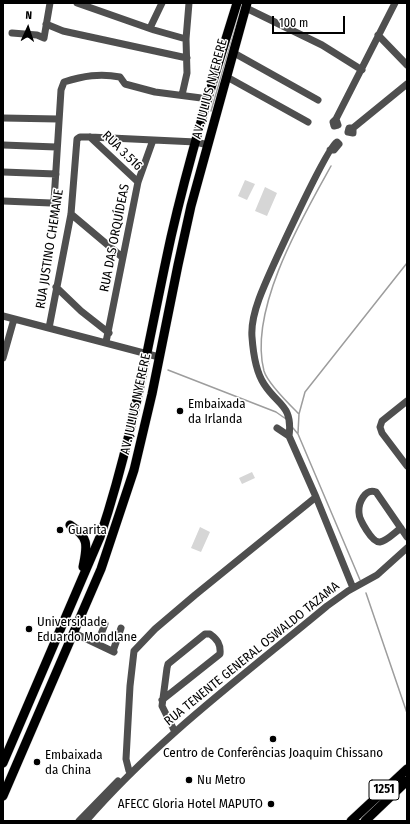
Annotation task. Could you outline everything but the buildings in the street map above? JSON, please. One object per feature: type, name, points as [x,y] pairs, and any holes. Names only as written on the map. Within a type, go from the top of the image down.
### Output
[{"type":"main road","name":"AV. JULIUS NYERERE","points":[[3,763],[100,537],[110,507],[140,390],[146,352],[172,234],[196,142],[237,3]]},
{"type":"main road","name":"AV. JULIUS NYERERE","points":[[3,796],[74,633],[100,569],[137,461],[190,213],[247,5]]},
{"type":"main road","points":[[70,526],[83,536],[86,541],[83,577]]},
{"type":"main road","name":"1251","points":[[351,821],[407,769]]},
{"type":"main road","name":"1251","points":[[365,821],[407,781]]},
{"type":"street","points":[[12,33],[44,38],[50,3]]},
{"type":"street","points":[[78,3],[186,39]]},
{"type":"street","points":[[150,28],[162,3]]},
{"type":"street","points":[[182,95],[187,73],[186,39],[189,3]]},
{"type":"street","points":[[336,119],[395,3]]},
{"type":"street","points":[[247,5],[322,45],[362,70]]},
{"type":"street","points":[[46,24],[63,31],[187,58]]},
{"type":"street","points":[[378,34],[406,62]]},
{"type":"street","points":[[234,53],[318,100]]},
{"type":"street","points":[[3,201],[51,203],[54,201],[58,119],[62,85],[82,76],[109,75],[120,77],[125,84],[155,92],[209,99]]},
{"type":"street","points":[[227,77],[308,122]]},
{"type":"street","points":[[353,128],[407,84]]},
{"type":"street","points":[[3,118],[58,119]]},
{"type":"street","name":"RUA JUSTINO CHEMANE","points":[[49,328],[71,214],[75,142],[80,137],[90,137]]},
{"type":"street","points":[[90,137],[196,142],[208,145]]},
{"type":"street","name":"RUA 3.516","points":[[90,137],[138,182]]},
{"type":"street","name":"RUA DAS ORQUÍDEAS","points":[[106,342],[138,182],[153,140]]},
{"type":"street","points":[[3,145],[56,148]]},
{"type":"street","points":[[330,150],[259,299],[253,320],[252,337],[260,374],[264,384],[288,412],[289,432],[353,588]]},
{"type":"street","points":[[3,172],[56,174]]},
{"type":"street","points":[[71,214],[122,257]]},
{"type":"street","points":[[56,287],[81,311],[109,333]]},
{"type":"street","points":[[3,316],[146,352],[159,357]]},
{"type":"street","points":[[3,358],[14,319]]},
{"type":"street","points":[[407,401],[382,421],[380,427],[382,433],[407,466]]},
{"type":"street","points":[[277,428],[289,432]]},
{"type":"street","points":[[401,528],[381,542],[374,541],[361,520],[358,512],[366,493],[370,491],[376,492],[407,536]]},
{"type":"street","points":[[132,770],[126,759],[130,686],[134,651],[155,629],[195,595],[316,497]]},
{"type":"street","points":[[306,505],[312,503],[319,505]]},
{"type":"street","name":"RUA TENENTE GENERAL OSWALDO TAZAMA","points":[[79,821],[99,798],[175,732],[327,606],[353,588],[377,575],[407,548]]},
{"type":"street","points":[[97,644],[105,624]]},
{"type":"street","points":[[74,633],[113,651],[121,628]]},
{"type":"street","points":[[162,700],[220,654],[219,643],[210,634],[206,634],[168,664],[162,700],[166,717],[175,732]]},
{"type":"street","name":"RUA TENENTE GENERAL OSWALDO TAZAMA","points":[[86,821],[132,770]]},
{"type":"shaded area","points":[[245,180],[255,184],[247,200],[238,196]]},
{"type":"shaded area","points":[[265,187],[277,193],[267,216],[255,211]]},
{"type":"shaded area","points":[[252,472],[255,478],[242,484],[239,478]]},
{"type":"shaded area","points":[[200,527],[210,532],[201,552],[191,548]]},
{"type":"waterway","points":[[211,111],[242,5]]},
{"type":"waterway","points":[[299,414],[274,388],[264,371],[261,347],[264,321],[271,293],[281,265],[306,211],[331,166]]},
{"type":"waterway","points":[[298,433],[299,414],[305,392],[407,263]]},
{"type":"waterway","points":[[168,370],[276,412],[286,419]]},
{"type":"waterway","points":[[293,428],[298,434],[360,580]]},
{"type":"waterway","points":[[366,593],[407,713]]},
{"type":"place","name":"Embaixada da Irlanda","points":[[180,411]]},
{"type":"place","name":"Guarita","points":[[60,530]]},
{"type":"place","name":"Universidade Eduardo Mondlane","points":[[29,629]]},
{"type":"place","name":"Centro de Conferências Joaquim Chissano","points":[[273,739]]},
{"type":"place","name":"Embaixada da China","points":[[37,762]]},
{"type":"place","name":"Nu Metro","points":[[189,780]]},
{"type":"place","name":"AFECC Gloria Hotel MAPUTO","points":[[271,804]]}]
